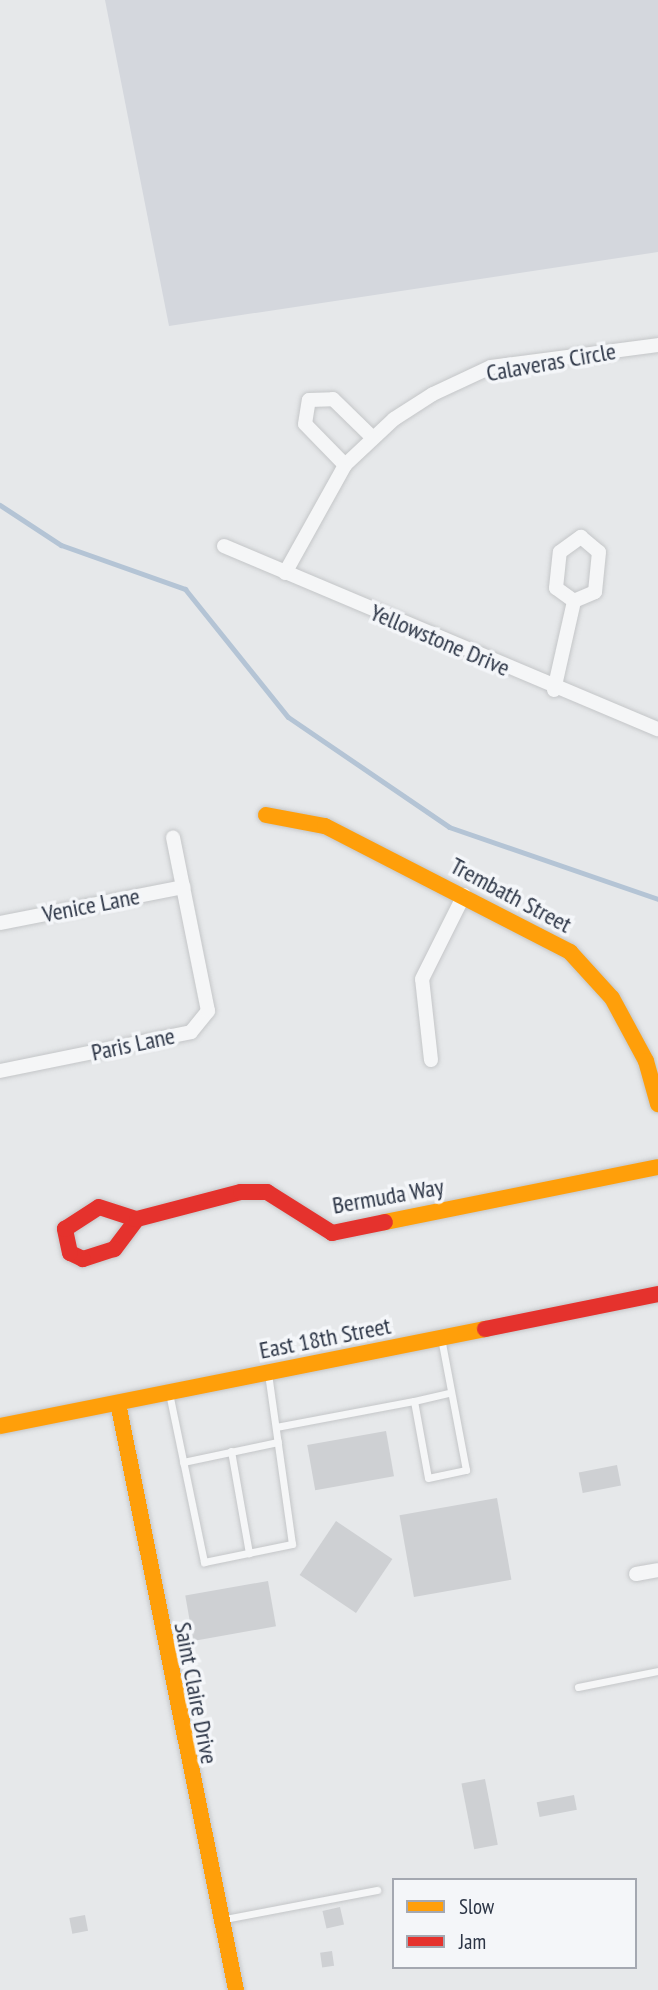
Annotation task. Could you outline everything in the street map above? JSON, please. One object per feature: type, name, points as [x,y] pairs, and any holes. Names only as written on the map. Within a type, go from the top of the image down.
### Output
[{"type":"street","name":"Calaveras Circle","points":[[285,573],[345,465],[372,438],[433,394],[491,367],[658,345]]},
{"type":"street","points":[[345,465],[305,424],[309,400],[333,399],[372,438]]},
{"type":"street","name":"Yellowstone Drive","points":[[224,546],[554,690],[658,729]]},
{"type":"street","points":[[554,690],[574,601]]},
{"type":"street","name":"Trembath Street","points":[[266,815],[325,826],[464,895],[570,952],[612,998],[646,1061],[658,1104]]},
{"type":"street","name":"Paris Lane","points":[[0,1071],[191,1032],[208,1011],[173,838]]},
{"type":"street","name":"Venice Lane","points":[[0,923],[183,887]]},
{"type":"street","points":[[430,1060],[422,979],[464,895]]},
{"type":"street","name":"Bermuda Way","points":[[137,1219],[240,1192],[267,1192],[332,1233],[658,1167]]},
{"type":"street","name":"East 18th Street","points":[[0,1426],[658,1294]]},
{"type":"street","name":"Saint Claire Drive","points":[[118,1402],[236,1990]]},
{"type":"street","points":[[636,1574],[658,1570]]},
{"type":"lane","points":[[414,1401],[428,1478],[466,1470],[441,1338]]},
{"type":"lane","points":[[169,1392],[204,1562],[292,1544],[268,1373]]},
{"type":"lane","points":[[276,1427],[450,1394]]},
{"type":"lane","points":[[183,1462],[278,1441]]},
{"type":"lane","points":[[231,1451],[249,1553]]},
{"type":"lane","points":[[578,1687],[658,1671]]},
{"type":"lane","points":[[220,1920],[377,1891]]},
{"type":"shaded area","points":[[105,0],[658,0],[658,252],[169,326]]},
{"type":"building","points":[[386,1431],[394,1476],[315,1490],[307,1445]]},
{"type":"building","points":[[617,1465],[621,1486],[583,1493],[579,1472]]},
{"type":"building","points":[[497,1498],[511,1580],[414,1597],[400,1515]]},
{"type":"building","points":[[336,1521],[392,1559],[356,1613],[300,1575]]},
{"type":"building","points":[[268,1581],[276,1626],[193,1641],[185,1596]]},
{"type":"building","points":[[485,1779],[498,1845],[474,1849],[461,1784]]},
{"type":"building","points":[[574,1795],[577,1810],[540,1817],[537,1802]]},
{"type":"building","points":[[340,1907],[344,1925],[327,1929],[322,1911]]},
{"type":"building","points":[[85,1915],[88,1931],[72,1934],[69,1918]]},
{"type":"building","points":[[332,1951],[334,1966],[322,1968],[320,1953]]},
{"type":"waterway","points":[[0,505],[61,545],[185,589],[288,717],[449,827],[658,899]]},
{"type":"traffic: slow","points":[[266,815],[325,826],[570,952],[612,998],[646,1061],[658,1104]]},
{"type":"traffic: slow","points":[[385,1222],[658,1167]]},
{"type":"traffic: slow","points":[[0,1426],[485,1329]]},
{"type":"traffic: slow","points":[[118,1403],[236,1990]]},
{"type":"traffic: jam","points":[[137,1219],[114,1249],[83,1259],[70,1253],[65,1229],[99,1207],[137,1219],[241,1192],[267,1192],[332,1233],[385,1222]]},
{"type":"traffic: jam","points":[[485,1329],[658,1294]]}]
